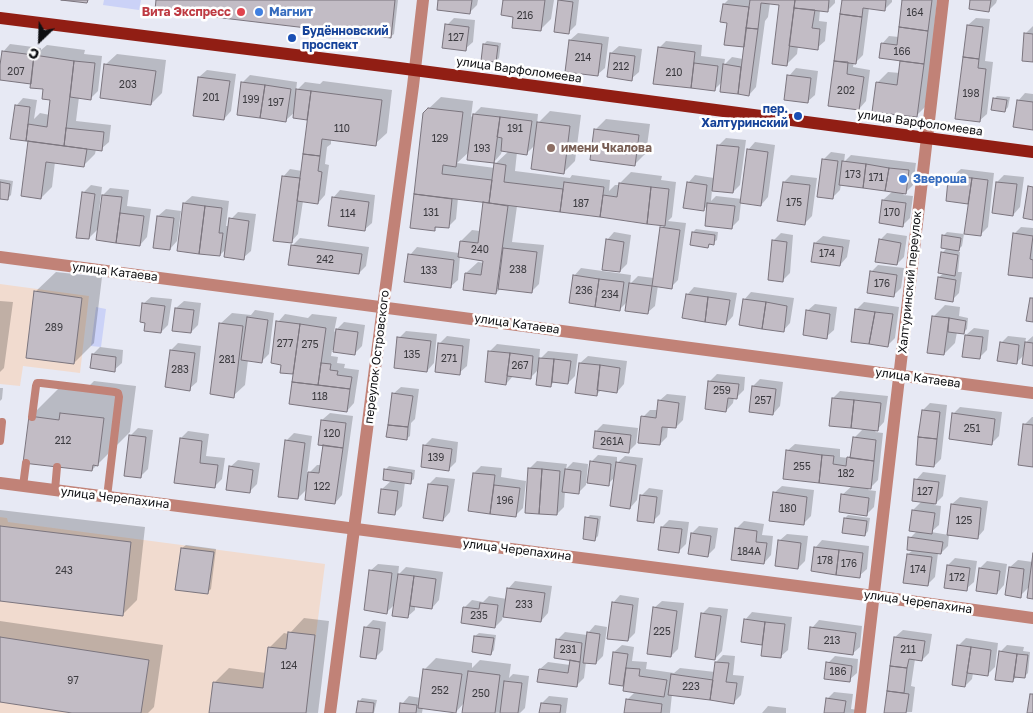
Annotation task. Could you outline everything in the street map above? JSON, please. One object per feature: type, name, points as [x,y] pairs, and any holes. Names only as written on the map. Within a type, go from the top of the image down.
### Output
[{"type":"main road","name":"улица Варфоломеева","points":[[0,18],[415,70],[1033,152]]},
{"type":"street","name":"переулок Островского","points":[[330,713],[423,0]]},
{"type":"street","name":"Халтуринский переулок","points":[[860,713],[943,0]]},
{"type":"street","name":"улица Катаева","points":[[0,257],[1033,393]]},
{"type":"street","name":"улица Черепахина","points":[[0,484],[1033,618]]},
{"type":"lane","points":[[32,416],[36,386],[41,382],[118,393],[107,497]]},
{"type":"lane","points":[[0,440],[2,422]]},
{"type":"lane","points":[[23,486],[26,463]]},
{"type":"lane","points":[[54,490],[58,467]]},
{"type":"shaded area","points":[[104,0],[141,0],[139,10],[103,5]]},
{"type":"shaded area","points":[[0,284],[89,296],[80,373],[23,366],[20,386],[0,384]]},
{"type":"shaded area","points":[[96,307],[106,309],[101,347],[91,346]]},
{"type":"shaded area","points":[[0,517],[7,518],[8,522],[325,564],[306,713],[0,713]]},
{"type":"building","points":[[61,0],[88,0],[87,3]]},
{"type":"building","points":[[156,0],[395,0],[391,38],[155,10]]},
{"type":"building","points":[[438,0],[472,0],[470,14],[437,10]]},
{"type":"building","points":[[503,0],[545,0],[541,31],[512,28],[513,17],[501,15]]},
{"type":"building","points":[[558,0],[573,2],[569,34],[554,32]]},
{"type":"building","points":[[750,0],[795,0],[787,66],[772,64],[779,5],[761,3],[758,29],[746,28]]},
{"type":"building","points":[[795,0],[829,0],[828,12],[794,8]]},
{"type":"building","points":[[842,0],[886,0],[885,11],[863,8],[862,17],[840,14]]},
{"type":"building","points":[[902,0],[932,0],[928,31],[899,27]]},
{"type":"building","points":[[970,0],[991,0],[989,12],[969,9]]},
{"type":"building","points":[[723,4],[749,7],[744,47],[724,45],[727,23],[720,22]]},
{"type":"building","points":[[794,8],[815,10],[812,28],[820,29],[818,50],[789,46]]},
{"type":"building","points":[[840,14],[862,17],[856,64],[834,61]]},
{"type":"building","points":[[445,24],[469,27],[466,51],[442,48]]},
{"type":"building","points":[[967,25],[983,27],[979,59],[963,57]]},
{"type":"building","points":[[899,27],[928,31],[924,64],[879,58],[881,43],[897,45]]},
{"type":"building","points":[[746,28],[758,29],[749,96],[738,94]]},
{"type":"building","points":[[1024,33],[1033,34],[1033,62],[1022,61]]},
{"type":"building","points":[[569,40],[602,44],[598,76],[565,72]]},
{"type":"building","points":[[483,44],[498,46],[496,62],[481,61]]},
{"type":"building","points":[[658,47],[695,52],[691,88],[653,84]]},
{"type":"building","points":[[2,51],[34,55],[31,84],[0,80]]},
{"type":"building","points":[[610,53],[635,56],[632,81],[607,77]]},
{"type":"building","points":[[34,55],[74,61],[64,146],[26,141],[28,124],[47,127],[50,100],[42,99],[43,89],[30,88]]},
{"type":"building","points":[[963,57],[979,59],[978,68],[986,69],[980,122],[955,119]]},
{"type":"building","points":[[74,61],[95,63],[91,100],[70,97]]},
{"type":"building","points":[[834,61],[848,62],[847,74],[864,77],[859,110],[828,106]]},
{"type":"building","points":[[900,61],[924,64],[917,117],[872,112],[876,82],[897,85]]},
{"type":"building","points":[[694,63],[718,66],[715,91],[691,88]]},
{"type":"building","points":[[104,64],[156,71],[151,105],[100,98]]},
{"type":"building","points":[[723,64],[741,67],[738,94],[720,92]]},
{"type":"building","points":[[787,75],[811,78],[808,103],[784,100]]},
{"type":"building","points":[[198,77],[230,81],[224,120],[193,116]]},
{"type":"building","points":[[241,82],[265,85],[260,118],[237,115]]},
{"type":"building","points":[[265,85],[291,89],[286,122],[260,118]]},
{"type":"building","points":[[296,89],[311,91],[307,120],[293,118]]},
{"type":"building","points":[[311,91],[382,100],[376,146],[322,139],[320,156],[303,154]]},
{"type":"building","points":[[993,98],[1007,100],[1005,112],[991,110]]},
{"type":"building","points":[[1017,100],[1033,102],[1033,130],[1013,127]]},
{"type":"building","points":[[15,105],[30,107],[26,141],[10,139]]},
{"type":"building","points":[[428,108],[463,112],[456,167],[443,165],[442,174],[492,180],[489,203],[414,194],[423,113]]},
{"type":"building","points":[[473,114],[500,117],[494,163],[467,160]]},
{"type":"building","points":[[500,117],[532,121],[527,155],[501,151],[502,138],[497,137]]},
{"type":"building","name":"имени Чкалова","points":[[537,122],[570,126],[564,174],[531,169]]},
{"type":"building","points":[[66,128],[104,132],[102,151],[64,146]]},
{"type":"building","points":[[594,129],[639,135],[635,166],[590,160]]},
{"type":"building","points":[[28,141],[87,149],[84,167],[46,162],[41,199],[21,196]]},
{"type":"building","points":[[717,145],[739,147],[733,193],[712,191]]},
{"type":"building","points":[[747,149],[768,152],[761,206],[740,203]]},
{"type":"building","points":[[303,154],[320,156],[318,171],[322,172],[318,204],[297,201]]},
{"type":"building","points":[[822,159],[838,161],[833,199],[817,197]]},
{"type":"building","points":[[842,161],[866,164],[863,188],[839,185]]},
{"type":"building","points":[[494,163],[506,165],[504,182],[563,189],[560,212],[489,203]]},
{"type":"building","points":[[866,164],[889,168],[885,191],[863,188]]},
{"type":"building","points":[[889,168],[909,170],[906,194],[885,191]]},
{"type":"building","points":[[282,176],[300,178],[292,243],[273,241]]},
{"type":"building","points":[[952,176],[972,178],[968,204],[946,201],[948,180]]},
{"type":"building","points":[[972,178],[988,180],[981,236],[964,234]]},
{"type":"building","points":[[0,182],[10,184],[8,200],[0,199]]},
{"type":"building","points":[[564,182],[604,187],[600,217],[560,212]]},
{"type":"building","points":[[687,182],[707,185],[704,211],[683,208]]},
{"type":"building","points":[[783,182],[810,185],[805,225],[777,221]]},
{"type":"building","points":[[996,182],[1017,184],[1013,216],[992,213]]},
{"type":"building","points":[[619,183],[651,187],[647,224],[600,217],[603,195],[617,197]]},
{"type":"building","points":[[1028,186],[1033,187],[1033,220],[1023,218]]},
{"type":"building","points":[[651,187],[669,189],[665,226],[647,224]]},
{"type":"building","points":[[82,192],[95,194],[89,239],[76,238]]},
{"type":"building","points":[[414,194],[452,199],[449,228],[435,227],[435,231],[410,228]]},
{"type":"building","points":[[102,195],[122,197],[116,243],[96,240]]},
{"type":"building","points":[[332,197],[369,202],[365,231],[328,226]]},
{"type":"building","points":[[882,200],[906,203],[903,227],[879,223]]},
{"type":"building","points":[[483,202],[508,206],[496,294],[463,290],[465,273],[481,275],[483,261],[458,257],[460,241],[478,243]]},
{"type":"building","points":[[183,203],[205,206],[199,254],[177,251]]},
{"type":"building","points":[[707,203],[735,206],[732,229],[705,226]]},
{"type":"building","points":[[205,206],[222,208],[219,233],[223,233],[220,256],[199,254]]},
{"type":"building","points":[[120,213],[144,216],[140,246],[116,243]]},
{"type":"building","points":[[157,216],[174,218],[170,250],[153,248]]},
{"type":"building","points":[[229,218],[249,221],[244,260],[224,257]]},
{"type":"building","points":[[660,227],[680,230],[672,289],[652,286]]},
{"type":"building","points":[[692,232],[715,235],[714,245],[709,244],[708,248],[690,245]]},
{"type":"building","points":[[1013,233],[1033,236],[1030,259],[1033,260],[1033,278],[1008,275]]},
{"type":"building","points":[[942,235],[961,238],[959,251],[941,248]]},
{"type":"building","points":[[606,239],[624,242],[620,272],[602,270]]},
{"type":"building","points":[[879,239],[901,243],[897,265],[875,262]]},
{"type":"building","points":[[772,240],[787,242],[783,282],[768,280]]},
{"type":"building","points":[[814,243],[843,247],[840,266],[811,262]]},
{"type":"building","points":[[291,245],[362,254],[359,274],[288,265]]},
{"type":"building","points":[[503,248],[537,252],[532,293],[498,289]]},
{"type":"building","points":[[941,252],[958,255],[955,276],[938,273]]},
{"type":"building","points":[[408,254],[454,260],[451,288],[404,282]]},
{"type":"building","points":[[870,271],[897,275],[894,297],[867,293]]},
{"type":"building","points":[[573,275],[599,279],[595,307],[569,303]]},
{"type":"building","points":[[938,277],[956,280],[953,302],[935,299]]},
{"type":"building","points":[[599,279],[624,282],[620,311],[595,307]]},
{"type":"building","points":[[629,283],[652,286],[648,314],[625,311]]},
{"type":"building","points":[[34,291],[82,298],[74,364],[26,358]]},
{"type":"building","points":[[686,294],[708,297],[705,322],[682,318]]},
{"type":"building","points":[[708,297],[730,300],[726,325],[705,322]]},
{"type":"building","points":[[1030,298],[1033,298],[1033,322],[1026,321]]},
{"type":"building","points":[[743,299],[766,302],[762,329],[739,325]]},
{"type":"building","points":[[766,302],[787,306],[784,332],[762,329]]},
{"type":"building","points":[[142,303],[165,306],[161,333],[144,331],[145,323],[140,322]]},
{"type":"building","points":[[175,308],[194,310],[191,333],[172,331]]},
{"type":"building","points":[[855,309],[875,312],[869,344],[851,342]]},
{"type":"building","points":[[806,310],[830,314],[827,339],[803,335]]},
{"type":"building","points":[[875,312],[893,314],[888,347],[869,344]]},
{"type":"building","points":[[932,316],[949,318],[944,355],[927,353]]},
{"type":"building","points":[[247,317],[268,320],[262,363],[241,360]]},
{"type":"building","points":[[949,318],[966,321],[964,334],[948,332]]},
{"type":"building","points":[[276,321],[300,324],[293,374],[280,373],[281,365],[271,363]]},
{"type":"building","points":[[219,323],[243,326],[234,398],[210,394]]},
{"type":"building","points":[[300,324],[326,328],[318,385],[292,382]]},
{"type":"building","points":[[336,329],[358,332],[355,355],[333,352]]},
{"type":"building","points":[[965,335],[983,337],[980,359],[962,357]]},
{"type":"building","points":[[397,337],[431,341],[427,372],[394,368]]},
{"type":"building","points":[[1000,342],[1019,345],[1017,364],[997,361]]},
{"type":"building","points":[[1025,342],[1033,343],[1033,366],[1022,364]]},
{"type":"building","points":[[438,343],[463,346],[460,375],[435,372]]},
{"type":"building","points":[[170,350],[195,353],[190,391],[165,387]]},
{"type":"building","points":[[488,351],[510,353],[506,385],[485,382]]},
{"type":"building","points":[[510,353],[533,356],[531,379],[507,376]]},
{"type":"building","points":[[92,354],[116,357],[115,372],[90,368]]},
{"type":"building","points":[[539,358],[554,359],[551,387],[536,385]]},
{"type":"building","points":[[554,359],[571,361],[568,384],[552,382]]},
{"type":"building","points":[[321,363],[331,364],[330,370],[338,371],[337,375],[352,377],[350,389],[318,385]]},
{"type":"building","points":[[579,363],[600,365],[597,396],[575,393]]},
{"type":"building","points":[[600,365],[620,368],[617,393],[597,390]]},
{"type":"building","points":[[708,381],[739,384],[737,399],[728,398],[726,412],[705,409]]},
{"type":"building","points":[[292,382],[350,389],[347,412],[289,404]]},
{"type":"building","points":[[752,386],[776,389],[773,415],[749,412]]},
{"type":"building","points":[[392,393],[413,396],[408,427],[388,425]]},
{"type":"building","points":[[832,398],[854,400],[851,428],[829,426]]},
{"type":"building","points":[[658,400],[679,403],[676,428],[662,427],[660,445],[638,443],[641,416],[656,418]]},
{"type":"building","points":[[854,400],[881,403],[878,431],[851,428]]},
{"type":"building","points":[[922,410],[940,412],[937,439],[918,437]]},
{"type":"building","points":[[60,413],[104,418],[98,466],[93,465],[92,471],[23,463],[29,416],[59,420]]},
{"type":"building","points":[[952,413],[995,419],[992,445],[949,439]]},
{"type":"building","points":[[321,420],[346,423],[343,448],[318,445]]},
{"type":"building","points":[[1023,424],[1033,425],[1033,467],[1018,465]]},
{"type":"building","points":[[388,425],[408,427],[407,440],[386,437]]},
{"type":"building","points":[[595,431],[631,435],[629,453],[593,448]]},
{"type":"building","points":[[129,435],[146,437],[141,478],[124,476]]},
{"type":"building","points":[[853,437],[876,440],[874,461],[850,458]]},
{"type":"building","points":[[918,437],[937,439],[934,467],[916,465]]},
{"type":"building","points":[[180,438],[202,441],[200,463],[218,465],[215,488],[174,483]]},
{"type":"building","points":[[285,440],[305,443],[298,499],[278,497]]},
{"type":"building","points":[[323,445],[343,448],[335,504],[305,500],[308,472],[319,473]]},
{"type":"building","points":[[423,445],[452,449],[449,471],[421,467]]},
{"type":"building","points":[[786,450],[822,455],[819,483],[783,479]]},
{"type":"building","points":[[822,455],[834,456],[833,464],[846,466],[847,457],[874,461],[871,489],[819,483]]},
{"type":"building","points":[[590,461],[611,464],[609,486],[587,483]]},
{"type":"building","points":[[616,462],[636,465],[630,509],[610,506]]},
{"type":"building","points":[[229,466],[253,470],[250,493],[226,490]]},
{"type":"building","points":[[528,468],[542,469],[539,514],[525,513]]},
{"type":"building","points":[[384,469],[412,473],[411,484],[383,480]]},
{"type":"building","points":[[542,469],[560,471],[557,515],[539,514]]},
{"type":"building","points":[[565,469],[581,471],[579,494],[562,492]]},
{"type":"building","points":[[473,473],[495,475],[490,514],[468,511]]},
{"type":"building","points":[[914,479],[939,482],[936,504],[912,501]]},
{"type":"building","points":[[428,484],[448,486],[443,521],[423,518]]},
{"type":"building","points":[[494,485],[520,488],[516,517],[490,514]]},
{"type":"building","points":[[381,489],[398,491],[395,515],[378,513]]},
{"type":"building","points":[[773,492],[807,497],[804,525],[769,521]]},
{"type":"building","points":[[841,494],[869,498],[867,516],[839,512]]},
{"type":"building","points":[[640,495],[657,497],[654,523],[637,521]]},
{"type":"building","points":[[951,504],[981,508],[978,539],[947,535]]},
{"type":"building","points":[[912,510],[935,513],[932,534],[909,531]]},
{"type":"building","points":[[585,517],[598,519],[595,541],[583,539]]},
{"type":"building","points":[[844,518],[867,521],[865,536],[842,533]]},
{"type":"building","points":[[0,526],[131,542],[123,616],[0,601]]},
{"type":"building","points":[[661,527],[682,529],[679,553],[658,550]]},
{"type":"building","points":[[735,528],[757,531],[756,542],[767,543],[764,564],[731,560]]},
{"type":"building","points":[[691,533],[711,536],[708,557],[688,554]]},
{"type":"building","points":[[908,537],[943,542],[941,554],[907,550]]},
{"type":"building","points":[[778,540],[801,543],[798,569],[775,566]]},
{"type":"building","points":[[814,547],[839,550],[836,575],[811,571]]},
{"type":"building","points":[[181,548],[214,552],[208,594],[175,590]]},
{"type":"building","points":[[839,550],[863,553],[860,578],[836,575]]},
{"type":"building","points":[[1033,553],[1033,599],[1027,598]]},
{"type":"building","points":[[907,554],[932,557],[928,586],[903,583]]},
{"type":"building","points":[[947,565],[970,568],[967,591],[944,588]]},
{"type":"building","points":[[1009,567],[1024,569],[1021,598],[1005,595]]},
{"type":"building","points":[[979,568],[1000,571],[997,594],[976,591]]},
{"type":"building","points":[[369,570],[392,573],[387,614],[364,610]]},
{"type":"building","points":[[398,574],[414,576],[408,618],[392,616]]},
{"type":"building","points":[[414,576],[436,579],[432,609],[410,606]]},
{"type":"building","points":[[507,588],[545,593],[541,622],[503,617]]},
{"type":"building","points":[[612,602],[633,605],[628,641],[607,639]]},
{"type":"building","points":[[480,603],[498,605],[495,628],[461,623],[463,607],[479,609]]},
{"type":"building","points":[[653,607],[677,611],[671,657],[647,654]]},
{"type":"building","points":[[701,613],[721,616],[715,660],[695,657]]},
{"type":"building","points":[[744,619],[765,622],[762,645],[741,642]]},
{"type":"building","points":[[765,622],[785,624],[781,658],[761,656]]},
{"type":"building","points":[[364,627],[380,629],[376,659],[360,657]]},
{"type":"building","points":[[810,627],[856,633],[853,655],[808,649]]},
{"type":"building","points":[[288,632],[315,635],[306,713],[209,713],[213,682],[263,688],[268,647],[286,649]]},
{"type":"building","points":[[587,632],[600,634],[596,664],[583,663]]},
{"type":"building","points":[[474,636],[494,638],[491,655],[472,652]]},
{"type":"building","points":[[0,637],[149,660],[141,713],[72,713],[0,702]]},
{"type":"building","points":[[894,637],[925,641],[922,661],[909,659],[907,668],[890,666]]},
{"type":"building","points":[[556,639],[582,643],[580,662],[554,658]]},
{"type":"building","points":[[957,645],[971,647],[965,687],[952,685]]},
{"type":"building","points":[[971,647],[991,650],[988,676],[967,673]]},
{"type":"building","points":[[999,651],[1017,654],[1013,682],[995,680]]},
{"type":"building","points":[[613,652],[628,654],[623,686],[609,684]]},
{"type":"building","points":[[1017,654],[1028,655],[1025,678],[1014,677]]},
{"type":"building","points":[[570,660],[580,662],[577,687],[537,682],[539,669],[568,673]]},
{"type":"building","points":[[715,662],[729,663],[726,682],[737,683],[734,704],[710,700]]},
{"type":"building","points":[[826,662],[852,666],[850,682],[824,679]]},
{"type":"building","points":[[890,666],[907,668],[904,693],[887,691]]},
{"type":"building","points":[[626,668],[640,669],[639,676],[667,680],[664,697],[623,691]]},
{"type":"building","points":[[423,669],[462,674],[456,713],[418,708]]},
{"type":"building","points":[[468,671],[500,675],[495,713],[462,713]]},
{"type":"building","points":[[671,674],[713,680],[710,700],[668,695]]},
{"type":"building","points":[[504,681],[522,683],[518,713],[500,713]]},
{"type":"building","points":[[887,691],[909,694],[906,713],[884,713]]},
{"type":"building","points":[[1030,694],[1033,694],[1033,713],[1027,713]]},
{"type":"building","points":[[826,698],[846,701],[844,713],[824,713]]},
{"type":"building","points":[[626,699],[662,704],[661,713],[624,713]]},
{"type":"building","points":[[358,701],[374,703],[373,713],[356,713]]},
{"type":"building","points":[[400,703],[417,705],[416,713],[399,713]]},
{"type":"building","points":[[541,703],[561,705],[560,713],[539,713]]},
{"type":"place","name":"Вита Экспресс","points":[[241,12]]},
{"type":"place","name":"Магнит","points":[[259,12]]},
{"type":"place","name":"Будённовский проспект","points":[[292,38]]},
{"type":"place","name":"пер. Халтуринский","points":[[798,116]]},
{"type":"place","name":"имени Чкалова","points":[[551,148]]},
{"type":"place","name":"Звероша","points":[[903,179]]}]
